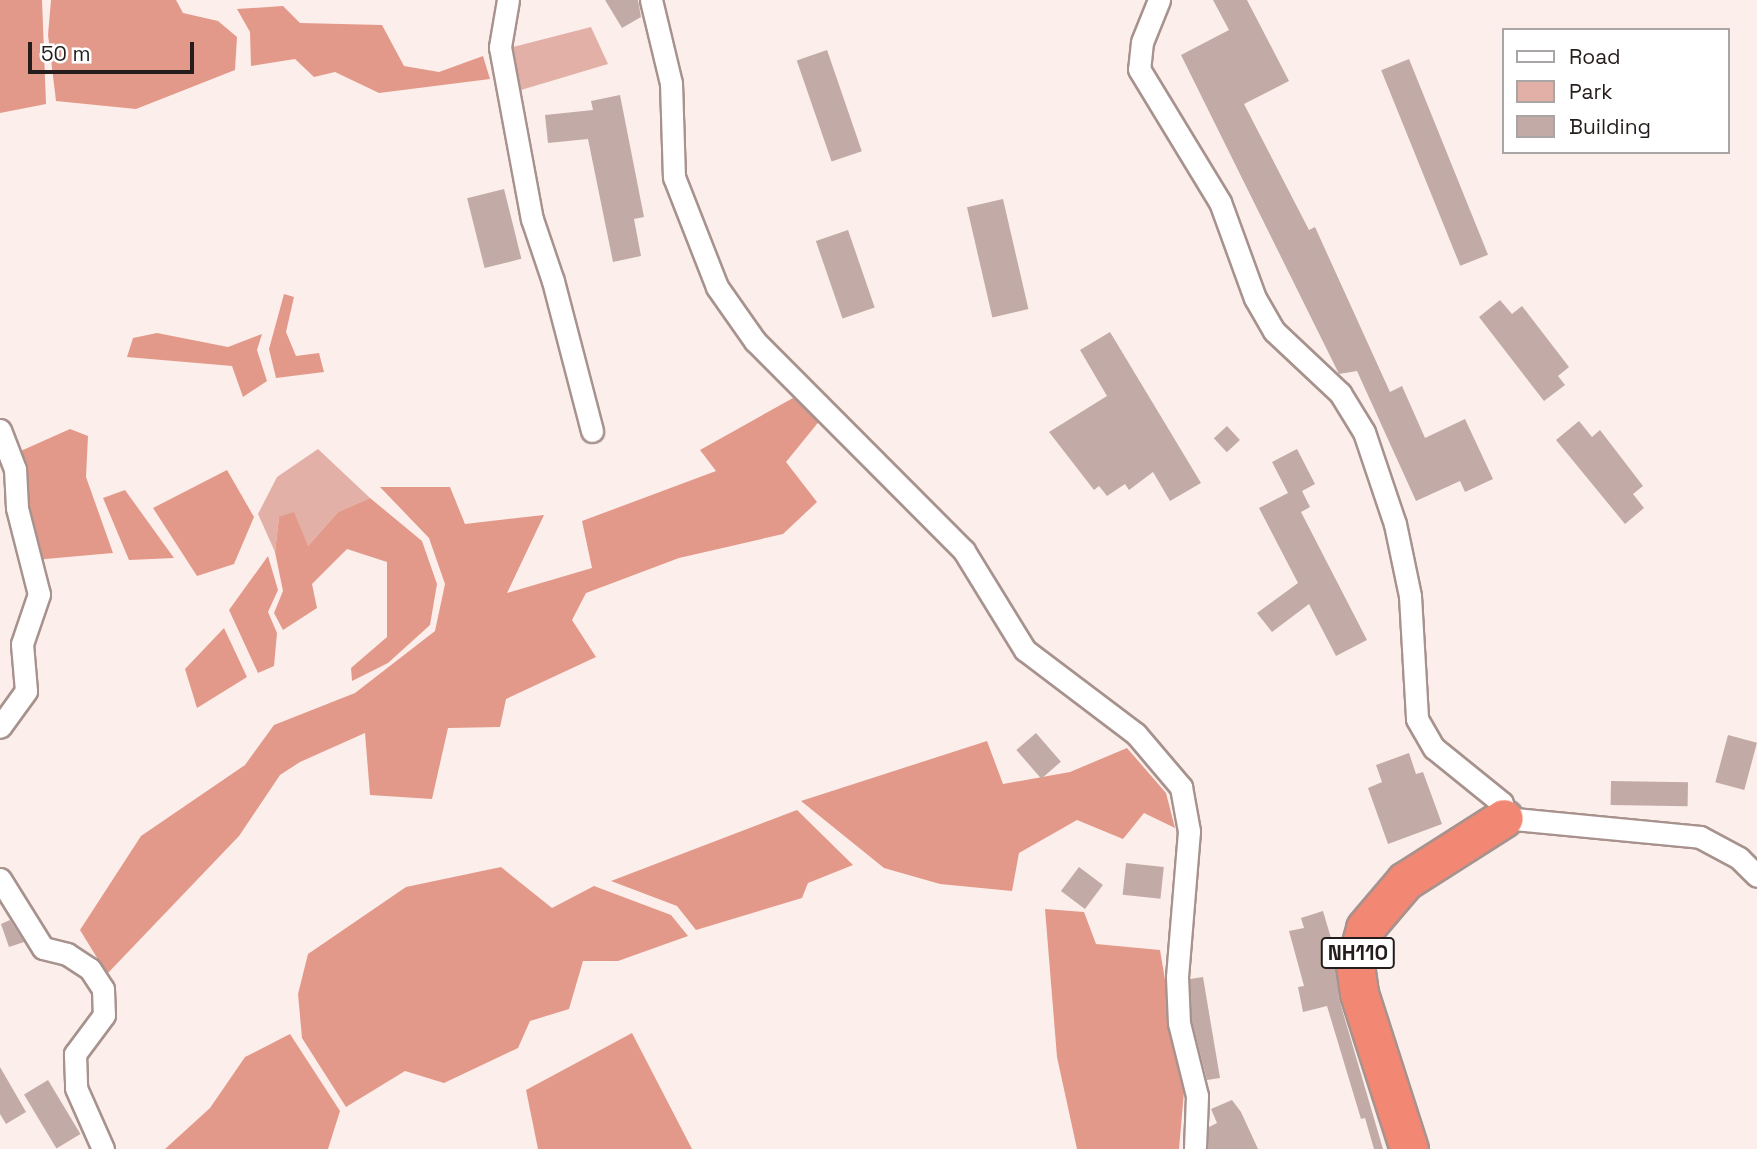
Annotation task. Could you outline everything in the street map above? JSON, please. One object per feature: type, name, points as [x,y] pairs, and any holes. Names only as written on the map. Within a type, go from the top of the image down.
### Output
[{"type":"highway","name":"NH110","points":[[1409,1149],[1359,993],[1355,964],[1365,928],[1405,881],[1504,818]]},
{"type":"street","points":[[508,0],[500,47],[532,219],[554,281],[592,431]]},
{"type":"street","points":[[651,0],[671,83],[674,177],[717,287],[755,341],[964,551],[1025,649],[1136,734],[1181,787],[1189,831],[1177,977],[1179,1023],[1197,1097],[1195,1149]]},
{"type":"street","points":[[1159,0],[1142,42],[1139,69],[1220,202],[1255,298],[1274,331],[1340,393],[1364,432],[1395,524],[1410,596],[1417,719],[1434,748],[1502,803],[1504,818],[1700,837],[1739,858],[1757,876]]},
{"type":"street","points":[[0,430],[15,469],[16,508],[39,594],[22,644],[26,691],[0,727]]},
{"type":"street","points":[[0,879],[43,948],[66,954],[90,969],[103,989],[104,1015],[75,1054],[76,1088],[103,1149]]},
{"type":"green space","points":[[591,27],[608,64],[521,90],[513,47]]},
{"type":"green space","points":[[318,449],[370,498],[338,512],[308,546],[279,517],[275,552],[258,514],[277,477]]},
{"type":"shaded area","points":[[0,0],[42,0],[46,104],[0,113]]},
{"type":"shaded area","points":[[51,0],[176,0],[183,13],[218,21],[237,37],[235,70],[136,109],[56,101],[48,35]]},
{"type":"shaded area","points":[[283,6],[300,23],[382,25],[404,66],[439,72],[483,56],[490,79],[379,93],[335,72],[314,77],[295,59],[251,66],[250,32],[237,9]]},
{"type":"shaded area","points":[[284,294],[294,297],[286,332],[296,356],[319,353],[324,372],[276,378],[269,349]]},
{"type":"shaded area","points":[[157,333],[228,347],[262,334],[257,350],[267,381],[243,397],[232,366],[127,357],[133,338]]},
{"type":"shaded area","points":[[793,398],[821,419],[786,462],[817,502],[783,534],[679,558],[586,593],[572,620],[596,657],[506,699],[500,727],[448,728],[432,799],[370,795],[365,733],[300,762],[280,775],[239,836],[107,974],[80,930],[141,836],[245,765],[274,725],[355,693],[435,631],[445,584],[429,538],[380,487],[450,487],[465,524],[544,515],[507,593],[592,568],[582,521],[716,471],[700,450]]},
{"type":"shaded area","points":[[70,429],[88,436],[86,477],[113,553],[34,560],[14,454]]},
{"type":"shaded area","points":[[227,470],[254,517],[234,564],[197,576],[153,508]]},
{"type":"shaded area","points":[[125,490],[174,558],[129,560],[103,498]]},
{"type":"shaded area","points":[[370,498],[422,541],[437,584],[430,625],[388,663],[352,681],[351,668],[387,637],[387,562],[347,549],[312,584],[317,608],[283,630],[274,613],[283,591],[275,552],[279,517],[294,512],[308,546],[338,512]]},
{"type":"shaded area","points":[[268,556],[278,590],[268,612],[277,633],[274,666],[258,673],[229,610]]},
{"type":"shaded area","points":[[224,628],[247,677],[197,708],[185,669]]},
{"type":"shaded area","points":[[987,741],[1003,784],[1070,772],[1127,748],[1166,793],[1175,828],[1144,813],[1123,839],[1077,820],[1019,853],[1012,891],[940,884],[884,868],[801,801]]},
{"type":"shaded area","points":[[797,810],[853,865],[808,883],[802,898],[696,930],[677,906],[611,881]]},
{"type":"shaded area","points":[[501,867],[552,908],[594,886],[671,915],[688,936],[618,961],[583,961],[569,1009],[530,1021],[518,1048],[444,1083],[405,1071],[346,1107],[302,1038],[298,994],[308,954],[406,887]]},
{"type":"shaded area","points":[[1045,909],[1084,912],[1096,944],[1160,950],[1184,1092],[1179,1149],[1077,1149],[1057,1057]]},
{"type":"shaded area","points":[[632,1033],[692,1149],[538,1149],[526,1090]]},
{"type":"shaded area","points":[[290,1034],[340,1111],[328,1149],[165,1149],[210,1108],[245,1057]]},
{"type":"building","points":[[605,0],[638,0],[641,17],[622,28]]},
{"type":"building","points":[[1213,0],[1247,0],[1289,81],[1244,104],[1309,230],[1315,227],[1390,392],[1402,386],[1425,438],[1465,419],[1493,479],[1465,492],[1460,481],[1416,501],[1357,371],[1339,374],[1181,55],[1229,30]]},
{"type":"building","points":[[827,50],[862,151],[832,162],[797,60]]},
{"type":"building","points":[[1409,59],[1488,255],[1460,266],[1381,70]]},
{"type":"building","points":[[620,95],[644,217],[634,219],[641,256],[613,262],[588,139],[548,143],[545,115],[593,110],[591,101]]},
{"type":"building","points":[[504,189],[521,259],[485,268],[467,198]]},
{"type":"building","points":[[1003,199],[1028,309],[992,317],[967,207]]},
{"type":"building","points":[[848,230],[875,308],[843,319],[816,241]]},
{"type":"building","points":[[1500,300],[1512,314],[1522,306],[1569,367],[1558,376],[1565,385],[1544,401],[1479,317]]},
{"type":"building","points":[[1110,332],[1201,483],[1170,501],[1153,472],[1129,490],[1125,484],[1107,496],[1099,486],[1094,490],[1049,432],[1107,396],[1080,350]]},
{"type":"building","points":[[1579,421],[1592,437],[1600,430],[1643,486],[1633,494],[1644,508],[1625,524],[1556,440]]},
{"type":"building","points":[[1227,426],[1240,440],[1227,452],[1214,438]]},
{"type":"building","points":[[1297,449],[1315,484],[1302,491],[1310,507],[1301,512],[1367,640],[1336,656],[1309,604],[1272,632],[1257,613],[1298,583],[1259,508],[1288,493],[1272,462]]},
{"type":"building","points":[[1036,733],[1061,762],[1041,779],[1016,750]]},
{"type":"building","points":[[1728,735],[1757,743],[1744,790],[1715,782]]},
{"type":"building","points":[[1409,753],[1416,774],[1423,772],[1442,824],[1388,844],[1368,788],[1382,782],[1376,765]]},
{"type":"building","points":[[1611,781],[1688,782],[1688,806],[1611,805]]},
{"type":"building","points":[[1126,863],[1164,867],[1160,899],[1123,895]]},
{"type":"building","points":[[1079,867],[1103,885],[1085,909],[1061,891]]},
{"type":"building","points":[[1323,911],[1336,955],[1339,999],[1383,1149],[1374,1149],[1365,1118],[1361,1119],[1327,1006],[1303,1012],[1298,987],[1304,986],[1289,931],[1304,928],[1301,918]]},
{"type":"building","points":[[10,920],[24,942],[9,947],[1,924]]},
{"type":"building","points":[[1203,977],[1220,1078],[1207,1080],[1192,1021],[1190,979]]},
{"type":"building","points":[[0,1067],[26,1112],[6,1124],[0,1114]]},
{"type":"building","points":[[48,1080],[80,1134],[56,1148],[24,1094]]},
{"type":"building","points":[[1232,1100],[1241,1112],[1258,1149],[1208,1149],[1209,1127],[1217,1123],[1211,1109]]}]
